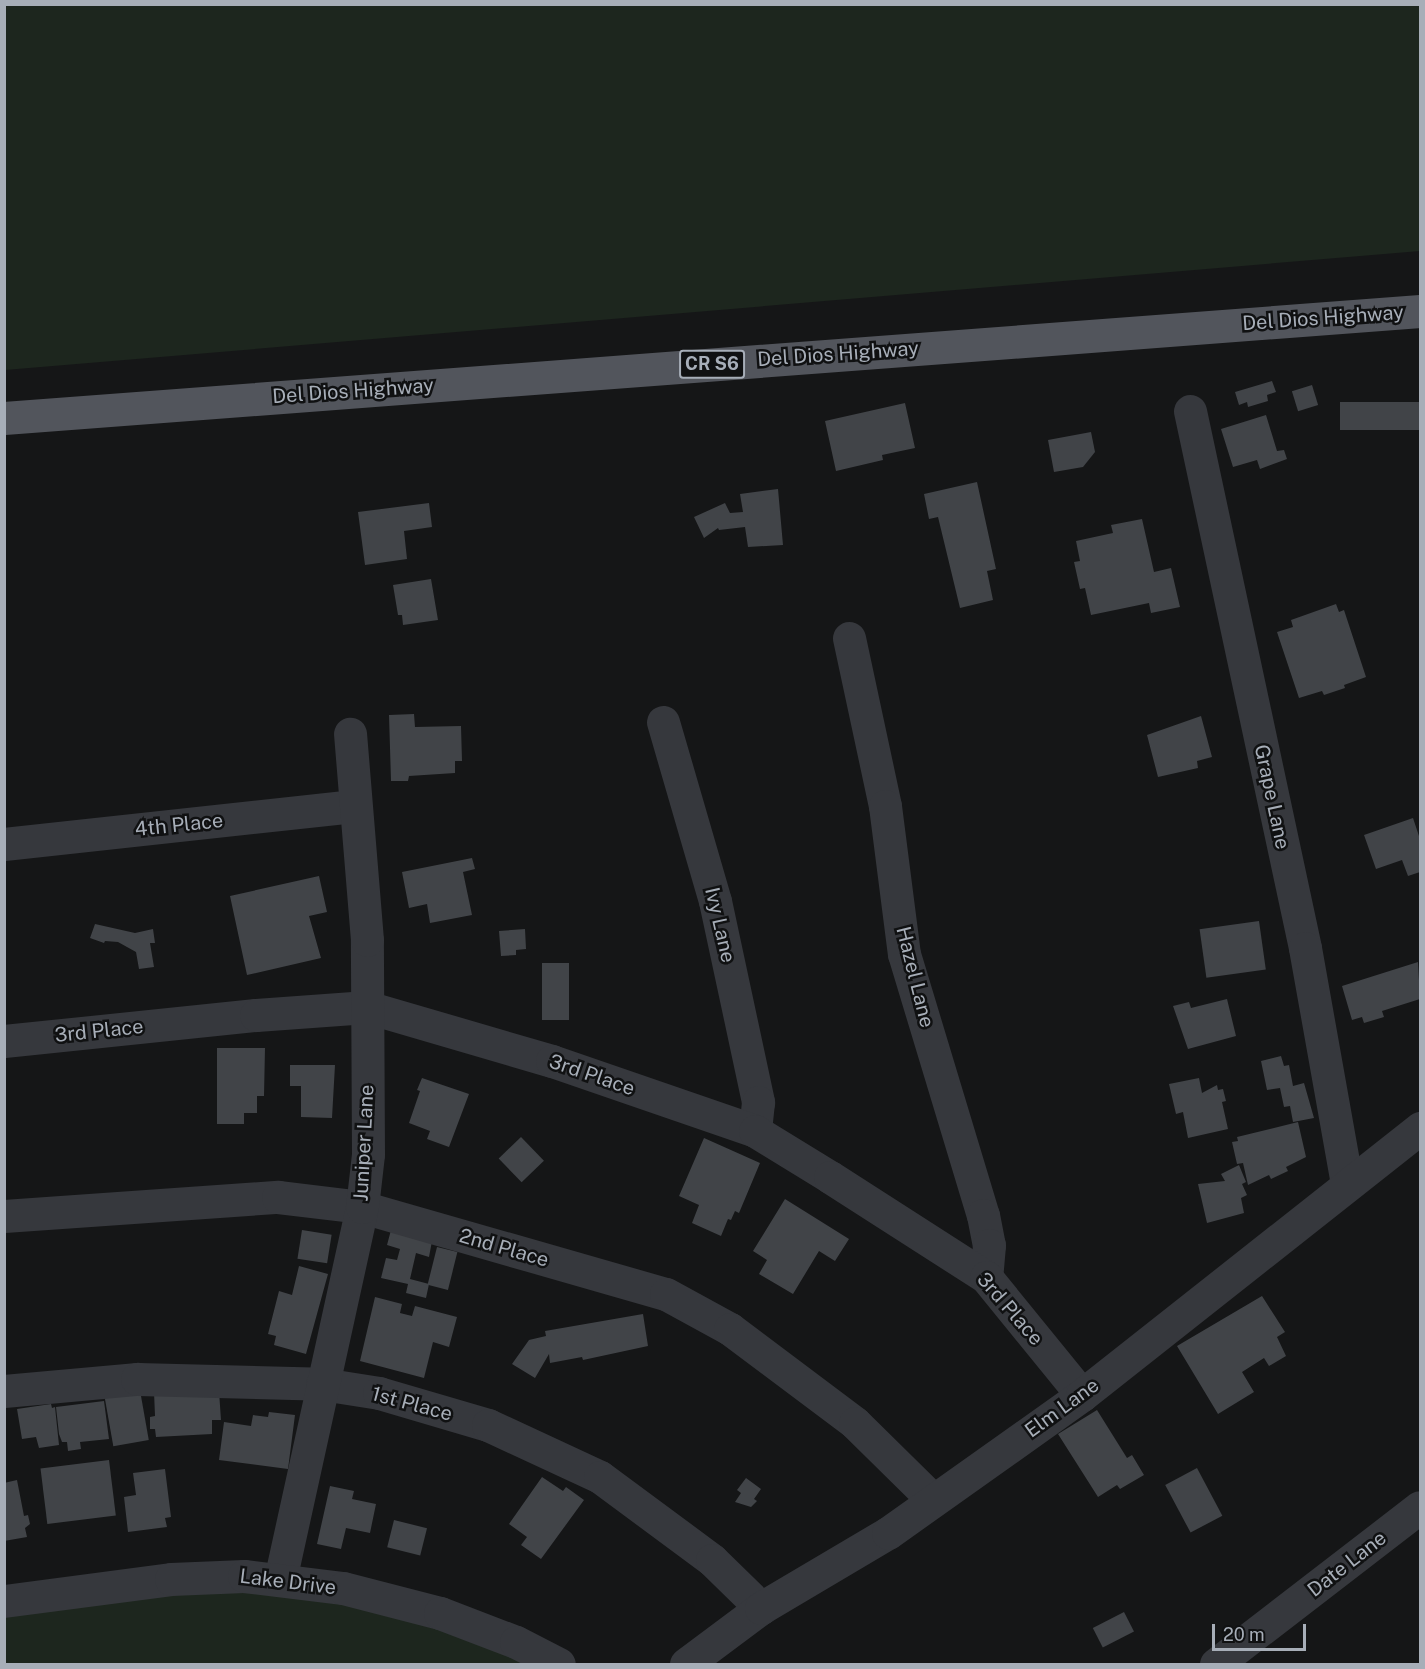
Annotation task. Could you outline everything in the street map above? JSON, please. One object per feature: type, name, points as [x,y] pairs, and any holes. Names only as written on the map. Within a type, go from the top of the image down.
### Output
[{"type":"main road","name":"Del Dios Highway","points":[[4,418],[1420,311]]},
{"type":"street","name":"Grape Lane","points":[[1190,411],[1305,948],[1347,1184]]},
{"type":"street","name":"Hazel Lane","points":[[849,638],[885,806],[904,954],[983,1215],[989,1245],[986,1277]]},
{"type":"street","name":"Ivy Lane","points":[[663,722],[715,901],[758,1102],[755,1131]]},
{"type":"street","name":"Juniper Lane","points":[[280,1580],[362,1207],[368,1154],[367,940],[354,806],[350,734]]},
{"type":"street","name":"4th Place","points":[[4,844],[354,806]]},
{"type":"street","name":"3rd Place","points":[[4,1041],[244,1016],[367,1008],[552,1061],[755,1131],[986,1277],[1082,1395]]},
{"type":"street","name":"Elm Lane","points":[[686,1665],[761,1608],[888,1533],[932,1499],[1082,1395],[1420,1128]]},
{"type":"street","name":"2nd Place","points":[[4,1216],[278,1197],[362,1207],[666,1294],[730,1329],[855,1423],[932,1499]]},
{"type":"street","name":"1st Place","points":[[4,1391],[137,1379],[322,1384],[379,1393],[488,1425],[600,1477],[712,1560],[761,1608]]},
{"type":"street","name":"Date Lane","points":[[1216,1665],[1420,1507]]},
{"type":"street","name":"Lake Drive","points":[[4,1601],[207,1576],[244,1576],[280,1580],[343,1588],[440,1613],[516,1642],[559,1665]]},
{"type":"shaded area","points":[[5,4],[1420,5],[1420,251],[5,370]]},
{"type":"shaded area","points":[[343,1588],[559,1664],[5,1664],[5,1601]]},
{"type":"building","points":[[1272,381],[1276,392],[1267,395],[1268,401],[1248,407],[1247,402],[1239,405],[1235,392]]},
{"type":"building","points":[[1312,385],[1318,405],[1298,411],[1292,391]]},
{"type":"building","points":[[1340,402],[1420,402],[1420,430],[1340,430]]},
{"type":"building","points":[[905,403],[915,448],[882,455],[883,460],[836,471],[825,421]]},
{"type":"building","points":[[1266,415],[1277,451],[1284,450],[1287,459],[1260,469],[1257,460],[1233,467],[1221,429]]},
{"type":"building","points":[[1091,432],[1095,452],[1083,467],[1054,472],[1048,440]]},
{"type":"building","points":[[977,482],[996,569],[987,571],[993,600],[960,608],[938,517],[929,519],[924,494]]},
{"type":"building","points":[[778,489],[783,545],[748,547],[745,527],[719,530],[718,528],[704,538],[694,517],[725,503],[730,513],[743,512],[740,494]]},
{"type":"building","points":[[429,503],[432,527],[404,531],[407,559],[365,565],[358,512]]},
{"type":"building","points":[[1142,519],[1154,572],[1171,568],[1180,607],[1151,613],[1149,603],[1091,615],[1085,588],[1080,589],[1074,562],[1080,561],[1076,541],[1113,533],[1111,525]]},
{"type":"building","points":[[431,579],[438,620],[403,625],[402,615],[398,615],[393,585]]},
{"type":"building","points":[[1336,604],[1339,612],[1344,610],[1366,677],[1344,685],[1345,688],[1324,695],[1322,691],[1299,698],[1277,632],[1293,627],[1291,620]]},
{"type":"building","points":[[414,714],[415,727],[461,726],[462,761],[455,761],[455,773],[409,776],[408,781],[391,781],[389,715]]},
{"type":"building","points":[[1201,716],[1212,757],[1197,761],[1198,768],[1158,777],[1147,735]]},
{"type":"building","points":[[1413,818],[1420,839],[1420,872],[1408,876],[1402,860],[1376,869],[1364,835]]},
{"type":"building","points":[[472,858],[475,869],[463,872],[472,915],[430,923],[427,904],[409,908],[402,872]]},
{"type":"building","points":[[319,876],[327,912],[309,916],[321,958],[247,975],[230,896]]},
{"type":"building","points":[[1259,921],[1266,970],[1206,978],[1200,929]]},
{"type":"building","points":[[95,924],[135,933],[153,929],[155,943],[150,943],[154,967],[139,969],[136,952],[118,942],[105,941],[104,943],[90,938]]},
{"type":"building","points":[[525,929],[526,949],[516,950],[516,955],[501,956],[499,931]]},
{"type":"building","points":[[1418,962],[1420,999],[1382,1011],[1384,1017],[1364,1023],[1362,1017],[1352,1020],[1342,986]]},
{"type":"building","points":[[542,963],[569,963],[569,1020],[542,1020]]},
{"type":"building","points":[[1227,999],[1236,1036],[1188,1049],[1173,1006],[1189,1002],[1191,1008]]},
{"type":"building","points":[[217,1048],[265,1048],[264,1096],[257,1096],[257,1113],[244,1113],[244,1124],[217,1124]]},
{"type":"building","points":[[1281,1056],[1284,1066],[1289,1065],[1293,1086],[1304,1083],[1314,1118],[1293,1122],[1290,1106],[1284,1107],[1280,1088],[1267,1090],[1261,1061]]},
{"type":"building","points":[[290,1065],[335,1065],[332,1118],[301,1117],[301,1086],[290,1086]]},
{"type":"building","points":[[422,1078],[469,1094],[449,1147],[427,1139],[430,1131],[409,1123]]},
{"type":"building","points":[[1199,1078],[1202,1093],[1217,1085],[1218,1090],[1223,1089],[1226,1101],[1222,1102],[1228,1129],[1188,1138],[1183,1112],[1176,1114],[1169,1084]]},
{"type":"building","points":[[1298,1122],[1306,1157],[1286,1167],[1288,1171],[1271,1179],[1269,1175],[1248,1185],[1243,1163],[1237,1164],[1232,1142],[1238,1141],[1237,1137]]},
{"type":"building","points":[[521,1137],[544,1161],[522,1182],[499,1159]]},
{"type":"building","points":[[704,1138],[760,1163],[739,1213],[735,1211],[731,1220],[728,1219],[721,1236],[692,1223],[699,1205],[679,1196]]},
{"type":"building","points":[[1239,1165],[1246,1182],[1242,1184],[1247,1195],[1241,1198],[1244,1213],[1207,1223],[1198,1184],[1225,1181],[1221,1174]]},
{"type":"building","points":[[785,1199],[849,1239],[835,1261],[819,1251],[793,1294],[759,1274],[767,1260],[753,1251]]},
{"type":"building","points":[[302,1230],[332,1235],[327,1263],[297,1259]]},
{"type":"building","points":[[391,1230],[432,1241],[429,1257],[416,1253],[410,1279],[429,1284],[426,1298],[406,1293],[408,1284],[381,1278],[386,1258],[397,1260],[400,1249],[387,1245]]},
{"type":"building","points":[[437,1247],[457,1252],[448,1290],[428,1285]]},
{"type":"building","points":[[299,1266],[328,1274],[306,1354],[274,1345],[276,1336],[268,1334],[279,1291],[292,1295]]},
{"type":"building","points":[[1262,1296],[1285,1332],[1277,1337],[1286,1356],[1269,1366],[1264,1358],[1242,1372],[1254,1392],[1218,1414],[1177,1346]]},
{"type":"building","points":[[375,1297],[402,1304],[400,1313],[412,1316],[415,1306],[457,1317],[449,1347],[433,1342],[424,1378],[360,1361]]},
{"type":"building","points":[[643,1314],[648,1346],[583,1360],[582,1357],[550,1363],[549,1354],[535,1378],[512,1364],[529,1340],[546,1336],[545,1331]]},
{"type":"building","points":[[138,1379],[149,1440],[113,1446],[103,1385]]},
{"type":"building","points":[[219,1391],[221,1420],[212,1420],[212,1434],[156,1437],[155,1429],[150,1429],[150,1417],[155,1416],[154,1392]]},
{"type":"building","points":[[104,1401],[109,1439],[80,1442],[81,1449],[68,1451],[67,1442],[62,1442],[59,1434],[56,1407]]},
{"type":"building","points":[[51,1404],[52,1408],[55,1407],[59,1445],[39,1448],[36,1437],[22,1439],[17,1409]]},
{"type":"building","points":[[1097,1410],[1127,1458],[1132,1455],[1144,1475],[1120,1489],[1117,1485],[1098,1497],[1058,1434]]},
{"type":"building","points":[[269,1412],[295,1415],[288,1469],[219,1460],[224,1422],[251,1426],[253,1415],[268,1417]]},
{"type":"building","points":[[109,1460],[116,1516],[47,1524],[41,1468]]},
{"type":"building","points":[[1197,1468],[1222,1516],[1191,1533],[1165,1485]]},
{"type":"building","points":[[165,1469],[171,1517],[165,1518],[167,1527],[128,1532],[124,1497],[136,1495],[133,1473]]},
{"type":"building","points":[[542,1477],[563,1491],[566,1487],[584,1500],[541,1559],[521,1545],[527,1537],[509,1524]]},
{"type":"building","points":[[746,1478],[761,1489],[754,1499],[757,1501],[751,1507],[735,1502],[741,1493],[737,1490]]},
{"type":"building","points":[[17,1480],[24,1516],[28,1515],[30,1524],[25,1528],[27,1537],[4,1541],[4,1483]]},
{"type":"building","points":[[330,1486],[354,1491],[352,1499],[376,1504],[370,1533],[346,1528],[341,1549],[317,1544]]},
{"type":"building","points":[[394,1520],[427,1528],[420,1555],[387,1547]]},
{"type":"building","points":[[1124,1612],[1134,1632],[1103,1647],[1093,1628]]}]
